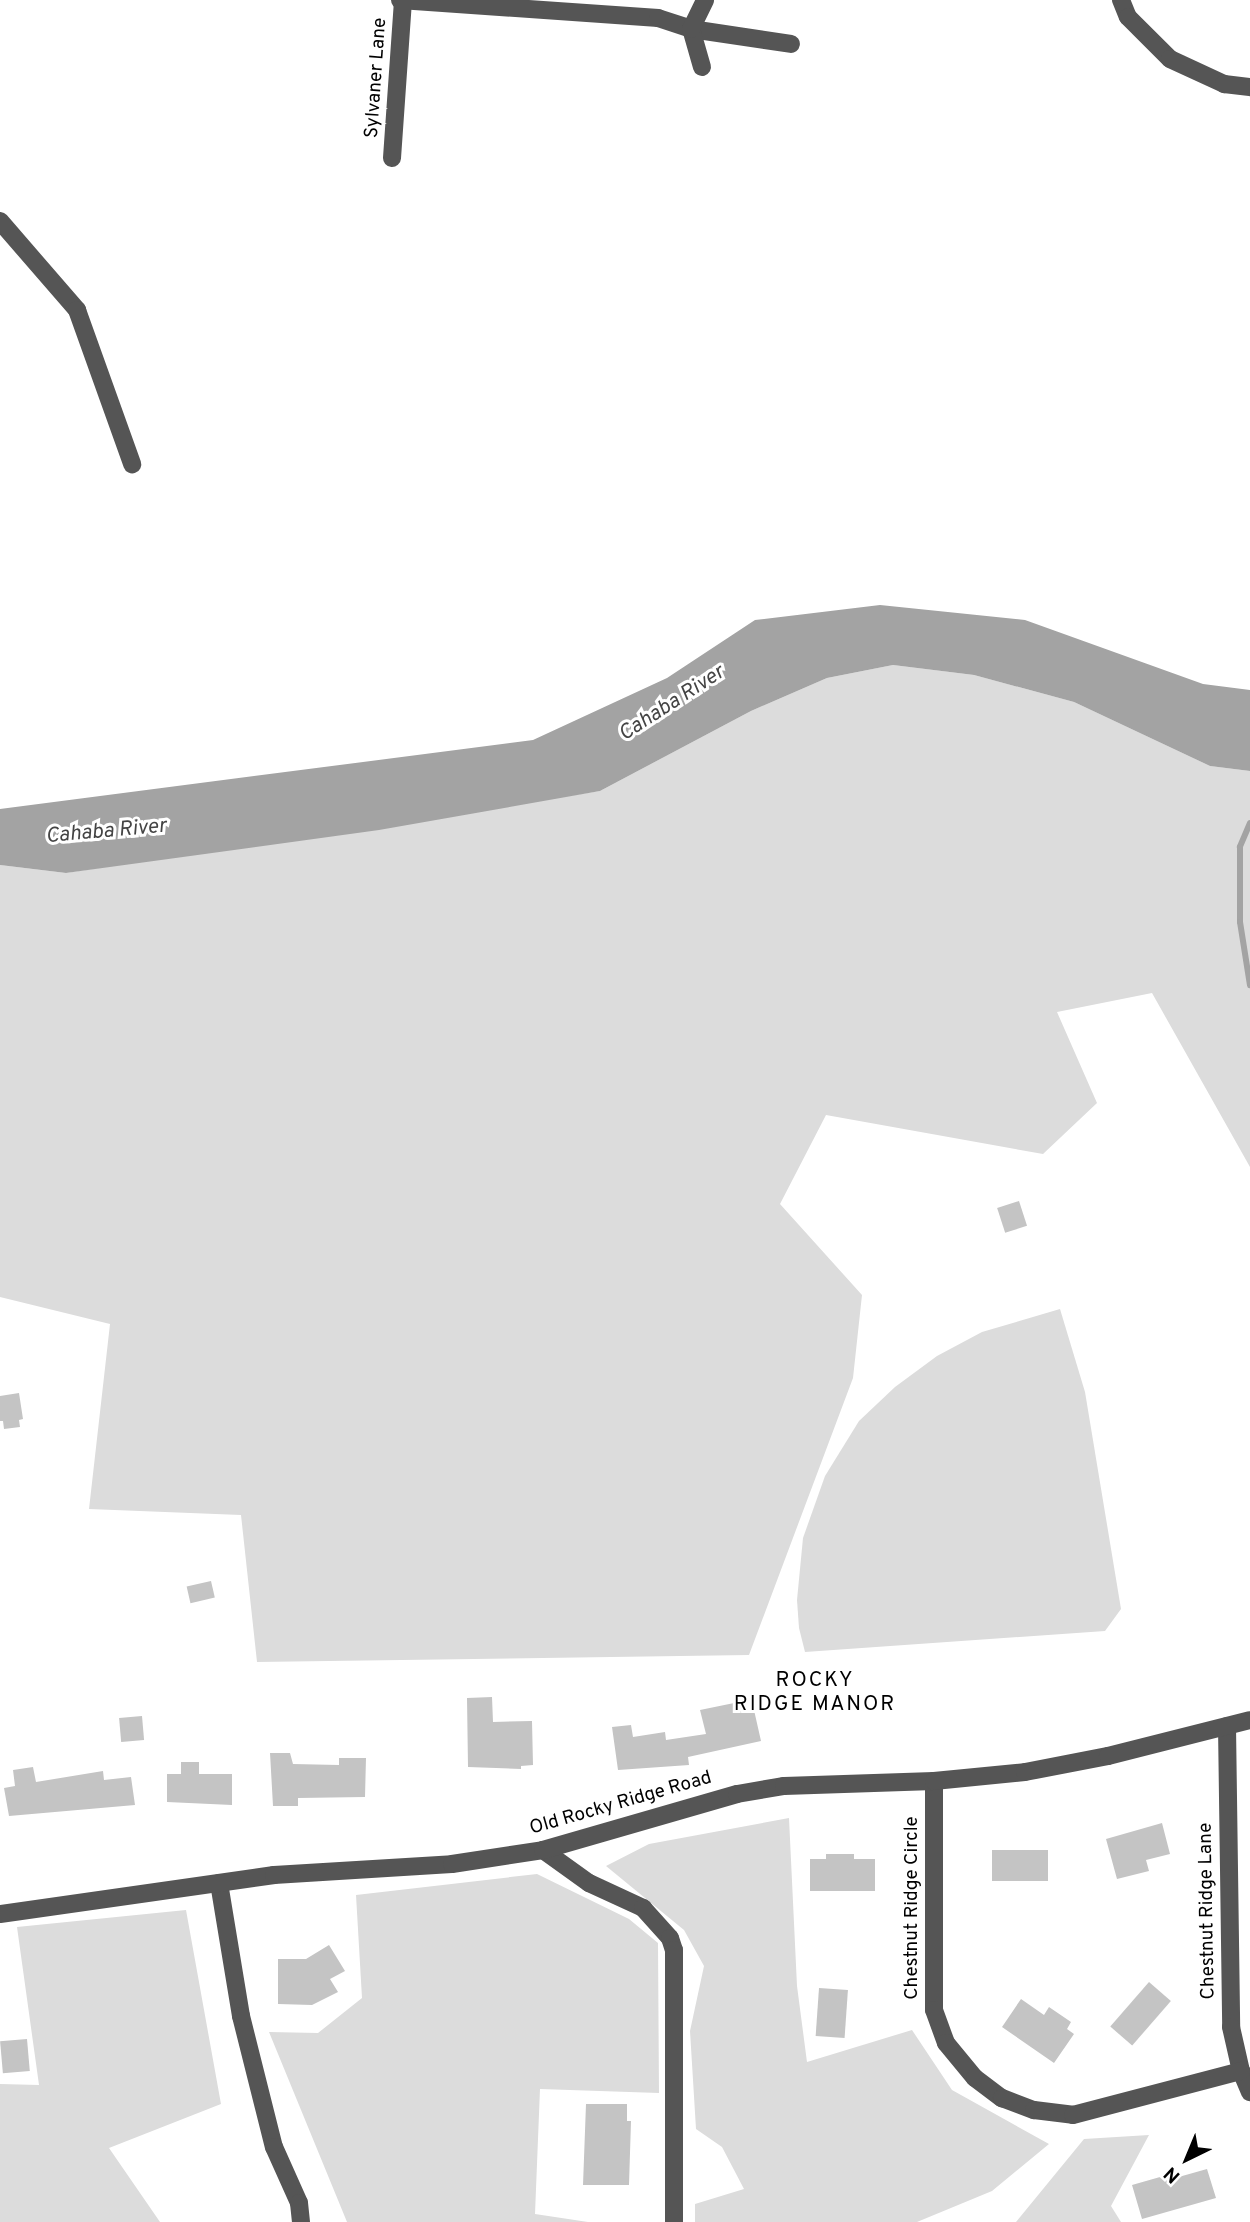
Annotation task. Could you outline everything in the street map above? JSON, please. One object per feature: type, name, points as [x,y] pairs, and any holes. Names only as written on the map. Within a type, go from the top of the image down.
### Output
[{"type":"street","points":[[402,0],[658,18],[691,29],[791,44]]},
{"type":"street","name":"Sylvaner Lane","points":[[392,158],[402,0]]},
{"type":"street","points":[[702,67],[691,29],[705,0]]},
{"type":"street","points":[[1121,0],[1128,17],[1170,59],[1224,84],[1250,88]]},
{"type":"street","points":[[0,221],[77,310],[132,464]]},
{"type":"street","name":"Old Rocky Ridge Road","points":[[0,1914],[274,1875],[452,1864],[543,1850],[688,1807],[784,1786],[934,1781],[1025,1772],[1096,1759],[1250,1720]]},
{"type":"street","name":"Chestnut Ridge Lane","points":[[1227,1726],[1231,2027],[1241,2071],[1250,2092]]},
{"type":"street","name":"Chestnut Ridge Circle","points":[[934,1781],[933,2010],[946,2043],[975,2078],[1002,2098],[1034,2110],[1073,2115],[1241,2071]]},
{"type":"street","points":[[543,1850],[589,1883],[643,1908],[670,1938],[674,1950],[674,2222]]},
{"type":"street","points":[[219,1883],[241,2016],[274,2147],[299,2203],[301,2222]]},
{"type":"shaded area","points":[[893,665],[974,675],[1074,702],[1210,766],[1250,771],[1250,1167],[1152,993],[1057,1012],[1097,1103],[1043,1154],[826,1115],[780,1204],[862,1295],[853,1378],[749,1655],[257,1662],[241,1515],[89,1509],[110,1324],[0,1297],[0,865],[66,873],[600,791],[751,711],[827,678]]},
{"type":"shaded area","points":[[1060,1309],[1085,1392],[1121,1609],[1105,1631],[805,1652],[799,1628],[797,1600],[803,1538],[825,1476],[859,1421],[895,1387],[937,1356],[982,1332]]},
{"type":"shaded area","points":[[789,1818],[797,1986],[807,2062],[912,2030],[952,2090],[1049,2144],[992,2191],[917,2222],[695,2222],[695,2204],[744,2189],[722,2147],[696,2129],[690,2031],[704,1966],[684,1930],[606,1866],[649,1844]]},
{"type":"shaded area","points":[[537,1874],[629,1919],[658,1943],[659,2093],[540,2089],[535,2214],[588,2222],[347,2222],[269,2032],[318,2033],[362,1998],[356,1895]]},
{"type":"shaded area","points":[[186,1910],[221,2104],[109,2148],[160,2222],[0,2222],[0,2084],[39,2085],[17,1927]]},
{"type":"shaded area","points":[[1149,2135],[1111,2206],[1121,2222],[1016,2222],[1084,2139]]},
{"type":"water","name":"Cahaba River","points":[[880,605],[1025,620],[1203,684],[1250,690],[1250,771],[1210,766],[1074,702],[974,675],[893,665],[827,678],[751,711],[600,791],[379,830],[66,873],[0,865],[0,809],[533,740],[667,678],[755,620]]},
{"type":"building","points":[[1019,1201],[1027,1226],[1005,1233],[997,1208]]},
{"type":"building","points":[[19,1393],[23,1419],[19,1420],[20,1427],[4,1429],[3,1421],[0,1421],[0,1396]]},
{"type":"building","points":[[211,1581],[215,1598],[190,1603],[187,1587]]},
{"type":"building","points":[[492,1697],[493,1722],[532,1721],[533,1765],[521,1766],[521,1769],[468,1767],[467,1698]]},
{"type":"building","points":[[739,1702],[741,1713],[754,1710],[761,1741],[688,1757],[689,1765],[618,1770],[612,1727],[631,1725],[633,1737],[665,1732],[666,1740],[706,1734],[700,1710]]},
{"type":"building","points":[[142,1716],[144,1740],[121,1742],[119,1718]]},
{"type":"building","points":[[270,1753],[290,1753],[293,1764],[339,1765],[339,1758],[366,1758],[365,1797],[298,1798],[298,1806],[273,1806]]},
{"type":"building","points":[[181,1762],[199,1762],[199,1774],[232,1774],[232,1805],[167,1802],[167,1774],[181,1774]]},
{"type":"building","points":[[33,1767],[36,1782],[103,1771],[104,1780],[131,1777],[135,1805],[9,1816],[4,1788],[15,1786],[13,1770]]},
{"type":"building","points":[[1162,1823],[1170,1854],[1146,1860],[1149,1871],[1117,1879],[1106,1839]]},
{"type":"building","points":[[992,1850],[1048,1850],[1048,1881],[992,1881]]},
{"type":"building","points":[[826,1854],[854,1854],[854,1859],[875,1859],[875,1891],[810,1891],[810,1859],[826,1859]]},
{"type":"building","points":[[329,1945],[345,1971],[330,1979],[338,1992],[312,2005],[278,2004],[278,1959],[306,1959]]},
{"type":"building","points":[[1149,1982],[1171,2001],[1132,2046],[1110,2027]]},
{"type":"building","points":[[819,1988],[848,1990],[845,2038],[816,2036]]},
{"type":"building","points":[[1021,1999],[1044,2015],[1049,2007],[1071,2022],[1067,2029],[1074,2034],[1054,2063],[1002,2027]]},
{"type":"building","points":[[27,2039],[30,2071],[3,2073],[0,2041]]},
{"type":"building","points":[[586,2104],[627,2104],[627,2121],[631,2121],[629,2185],[583,2185]]},
{"type":"building","points":[[1207,2169],[1216,2198],[1142,2219],[1132,2185],[1167,2175],[1168,2180]]},
{"type":"waterway","points":[[1250,823],[1240,847],[1240,922],[1250,985]]},
{"type":"district","name":"ROCKY RIDGE MANOR","points":[[815,1693]]}]
